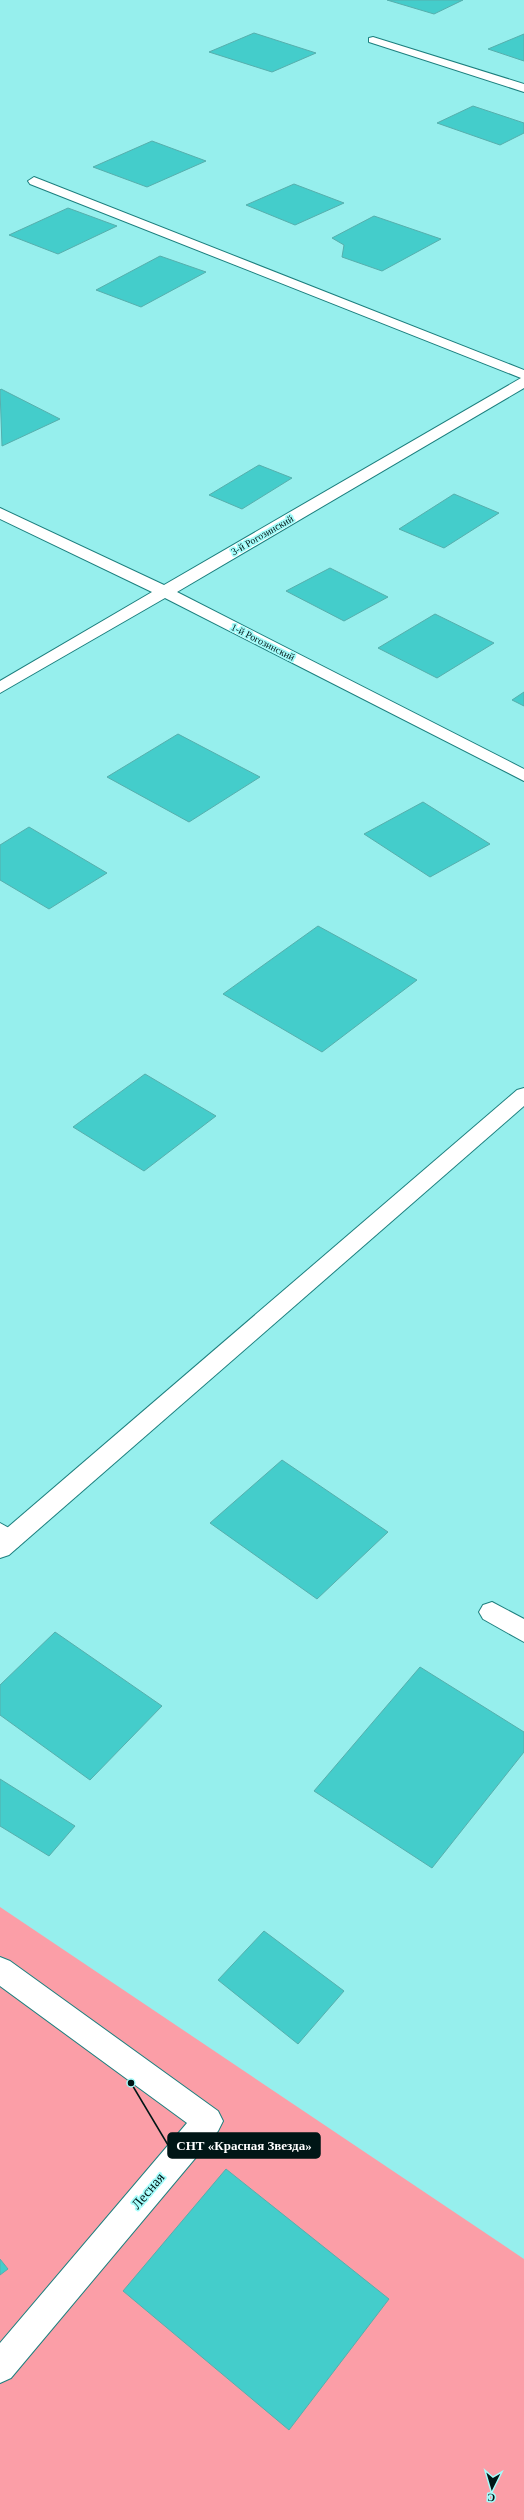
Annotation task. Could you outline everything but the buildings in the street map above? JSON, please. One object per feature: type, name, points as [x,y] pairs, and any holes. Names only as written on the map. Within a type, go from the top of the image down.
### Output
[{"type":"lane","points":[[373,40],[524,88]]},
{"type":"lane","points":[[34,181],[524,375]]},
{"type":"lane","name":"3-й Рогозинский","points":[[0,688],[524,382]]},
{"type":"lane","name":"1-й Рогозинский","points":[[0,513],[165,592],[524,776]]},
{"type":"lane","points":[[3,1540],[524,1095]]},
{"type":"lane","points":[[492,1612],[524,1632]]},
{"type":"lane","name":"Лесная","points":[[0,1970],[208,2120],[0,2367]]},
{"type":"shaded area","points":[[0,1907],[524,2259],[524,2520],[0,2520]]},
{"type":"place","name":"СНТ «Красная Звезда»","points":[[131,2083]]}]
